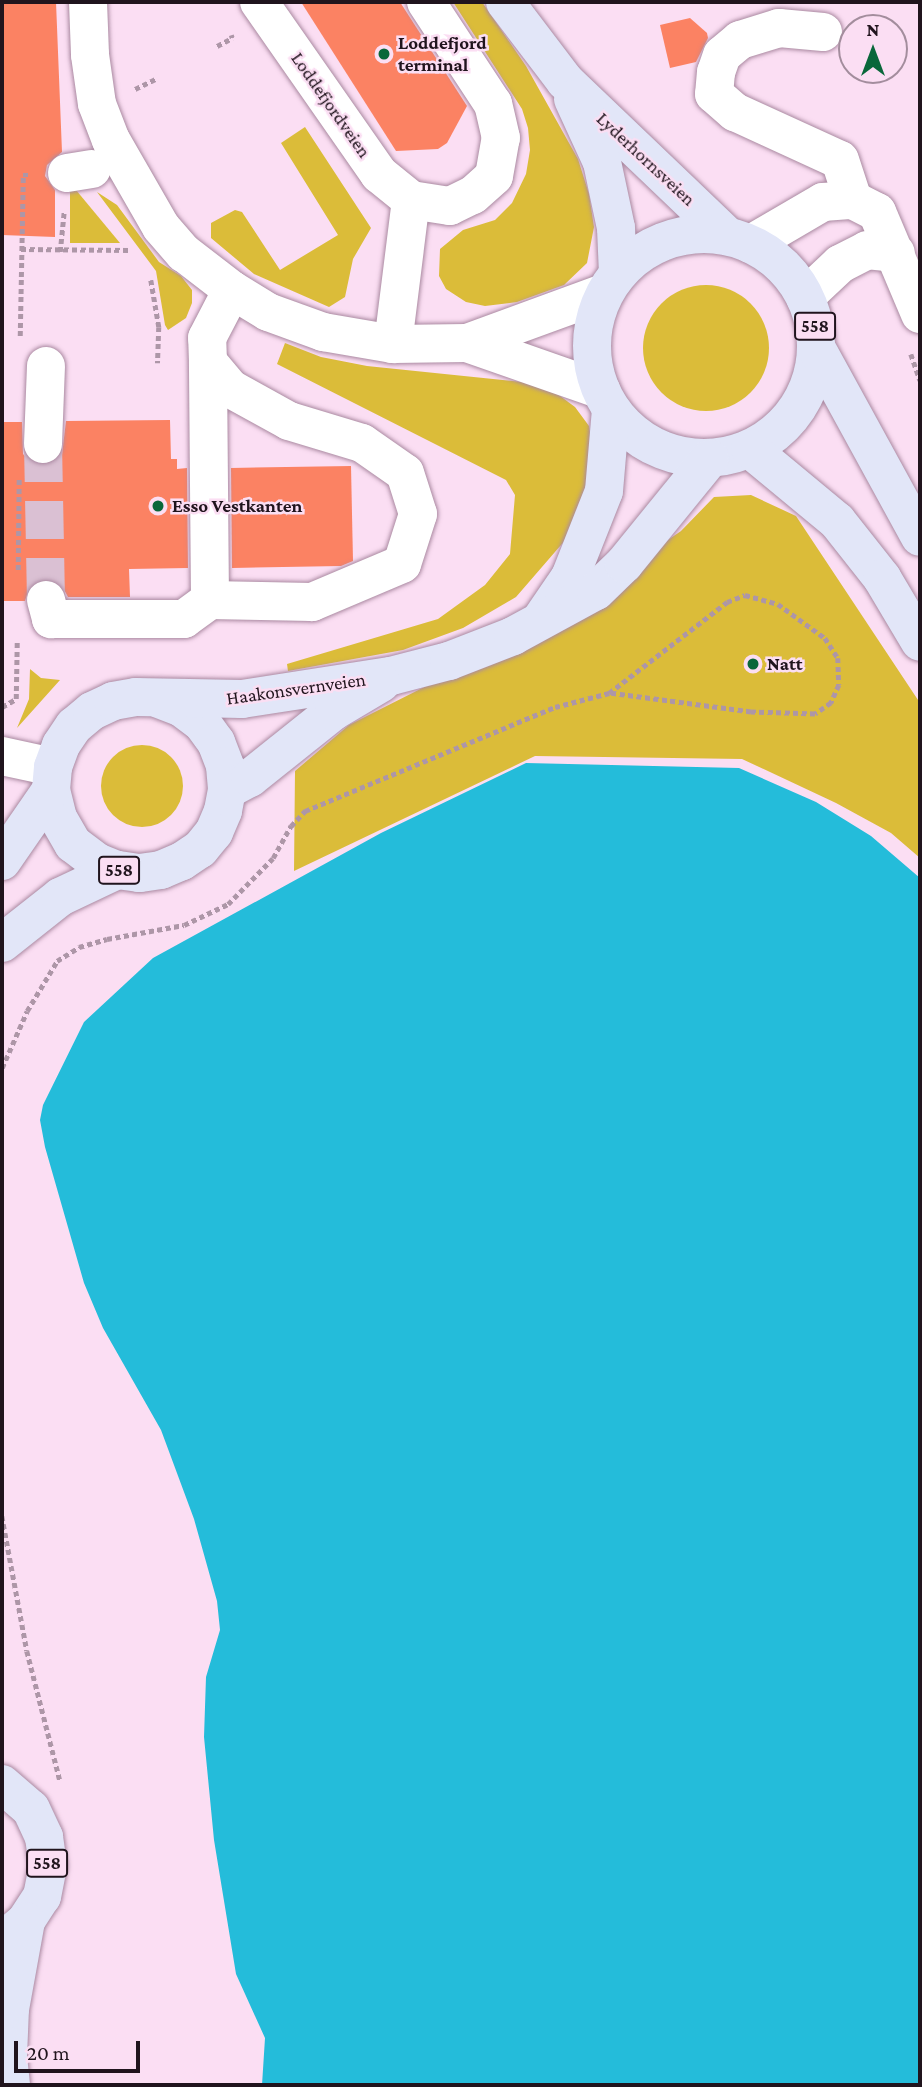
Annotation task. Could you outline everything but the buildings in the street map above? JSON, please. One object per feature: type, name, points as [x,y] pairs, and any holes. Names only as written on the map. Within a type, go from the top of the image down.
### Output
[{"type":"main road","name":"Lyderhornsveien","points":[[505,2],[565,81],[739,240]]},
{"type":"main road","name":"Lyderhornsveien","points":[[565,81],[602,162],[615,228],[611,283]]},
{"type":"main road","points":[[539,623],[570,577],[604,491],[606,400],[593,366],[592,341],[595,316],[611,283],[640,253],[667,240],[697,233],[739,240]]},
{"type":"main road","name":"558","points":[[606,400],[626,427],[651,445],[680,456],[710,458],[750,449],[790,419],[809,386],[817,349],[814,322],[805,297],[791,274],[773,257],[739,240]]},
{"type":"main road","name":"558","points":[[817,349],[920,537]]},
{"type":"main road","points":[[750,449],[837,521],[882,578],[920,642]]},
{"type":"main road","name":"Haakonsvernveien","points":[[159,699],[242,699],[391,676],[450,661],[539,623],[596,591],[710,458]]},
{"type":"main road","name":"Haakonsvernveien","points":[[227,790],[250,778],[334,712],[391,676]]},
{"type":"main road","name":"558","points":[[2,861],[52,778],[67,735],[92,711],[113,701],[136,697],[159,699],[182,708],[209,733],[225,766],[227,790],[223,811],[214,832],[200,849],[182,862],[161,870],[139,873],[117,870],[97,862],[74,844],[58,818],[52,778]]},
{"type":"main road","name":"558","points":[[2,943],[60,897],[117,870]]},
{"type":"main road","name":"558","points":[[4,1783],[31,1809],[44,1837],[48,1866],[42,1896],[14,1931],[8,2056],[11,2085]]},
{"type":"street","points":[[88,2],[90,55],[97,104],[147,239],[184,253],[232,290],[268,312],[323,332],[393,344],[467,343],[611,283]]},
{"type":"street","name":"Loddefjordveien","points":[[259,2],[379,174],[411,200]]},
{"type":"street","points":[[393,344],[411,200],[450,206],[472,195],[495,176],[501,138],[493,104],[426,2]]},
{"type":"street","points":[[823,32],[779,29],[740,40],[722,55],[716,72],[714,94],[735,112],[840,160],[853,200]]},
{"type":"street","points":[[739,240],[823,202],[853,200],[877,212],[920,314]]},
{"type":"street","points":[[805,297],[840,264],[867,250],[896,253]]},
{"type":"street","points":[[209,600],[207,338],[232,290]]},
{"type":"street","points":[[467,343],[606,400]]},
{"type":"street","points":[[33,355],[43,444]]},
{"type":"street","points":[[46,600],[51,618],[184,619],[209,600],[312,602],[402,564],[418,514],[405,473],[362,443],[289,421],[242,396],[231,389],[208,362]]},
{"type":"street","points":[[2,756],[52,778]]},
{"type":"path","points":[[33,355],[21,249],[23,175],[80,171],[60,252]]},
{"type":"path","points":[[125,241],[147,239]]},
{"type":"path","points":[[21,249],[60,252],[147,239]]},
{"type":"path","points":[[145,270],[151,280],[159,327],[158,363]]},
{"type":"path","points":[[19,477],[19,557]]},
{"type":"path","points":[[2,1068],[27,1011],[57,961],[79,947],[184,925],[228,904],[273,858],[292,825],[305,811],[555,707],[609,693],[751,712],[815,714],[831,703],[839,685],[838,658],[825,638],[802,618],[778,604],[745,595],[727,602],[609,693]]},
{"type":"shaded area","points":[[453,2],[482,2],[526,66],[578,159],[589,194],[594,227],[587,263],[564,285],[517,302],[485,306],[466,302],[446,289],[439,276],[440,249],[463,230],[495,220],[512,203],[526,174],[530,150],[528,128],[522,109]]},
{"type":"shaded area","points":[[305,127],[371,228],[353,259],[345,297],[329,307],[254,274],[211,238],[211,223],[235,210],[242,212],[280,270],[338,235],[281,143]]},
{"type":"shaded area","points":[[70,190],[76,190],[120,243],[70,243]]},
{"type":"shaded area","points":[[97,192],[117,205],[159,262],[181,276],[192,290],[192,303],[186,318],[168,330],[156,271]]},
{"type":"shaded area","points":[[706,285],[730,290],[751,303],[764,324],[769,348],[764,372],[751,393],[730,406],[706,411],[682,406],[661,393],[648,372],[643,348],[648,324],[661,303],[682,290]]},
{"type":"shaded area","points":[[285,343],[321,357],[367,366],[522,382],[552,390],[575,407],[589,426],[592,449],[590,483],[574,530],[516,597],[463,628],[403,650],[288,671],[287,664],[438,619],[485,585],[510,554],[515,495],[506,480],[277,364]]},
{"type":"shaded area","points":[[751,495],[796,516],[920,703],[920,858],[891,833],[836,803],[742,759],[535,756],[294,871],[295,771],[349,725],[537,630],[681,531],[714,497]]},
{"type":"shaded area","points":[[30,669],[41,678],[60,680],[17,728],[29,699]]},
{"type":"shaded area","points":[[142,745],[158,748],[171,757],[180,770],[183,786],[180,802],[171,815],[158,824],[142,827],[126,824],[113,815],[104,802],[101,786],[104,770],[113,757],[126,748]]},
{"type":"water","points":[[526,763],[739,768],[816,802],[871,836],[920,878],[920,2085],[262,2085],[265,2038],[236,1974],[214,1840],[204,1737],[206,1677],[220,1630],[217,1601],[194,1519],[161,1430],[103,1328],[84,1283],[45,1147],[40,1120],[43,1105],[84,1022],[153,958],[381,833]]},
{"type":"tunnel","points":[[43,444],[46,600]]},
{"type":"place","name":"Loddefjord terminal","points":[[384,54]]},
{"type":"place","name":"Esso Vestkanten","points":[[158,506]]},
{"type":"place","name":"Natt","points":[[753,664]]}]
